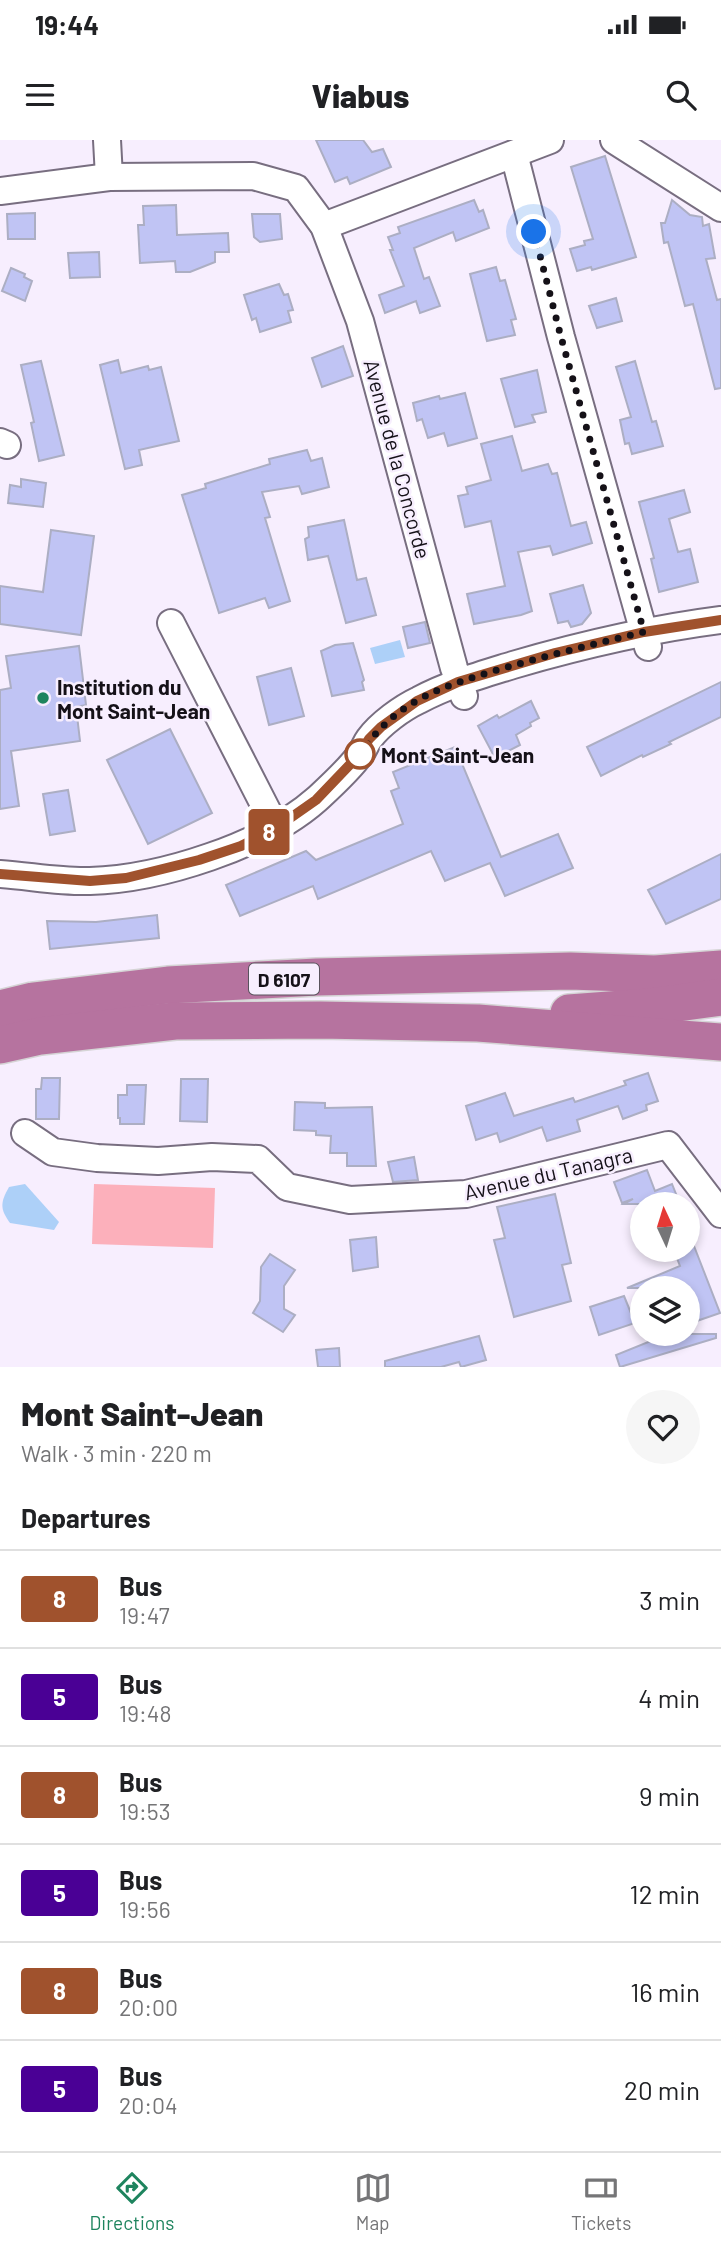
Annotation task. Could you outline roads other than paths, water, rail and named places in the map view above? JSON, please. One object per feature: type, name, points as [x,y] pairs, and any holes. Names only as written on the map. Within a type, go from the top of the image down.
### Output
[{"type":"highway","points":[[570,971],[721,948]]},
{"type":"highway","name":"D 6107","points":[[0,1009],[33,1001],[168,985],[317,977],[570,971],[654,974],[721,969]]},
{"type":"highway","name":"D 6107","points":[[0,1045],[40,1036],[175,1021],[478,1023],[547,1014],[649,1007],[721,997]]},
{"type":"highway","points":[[478,1023],[721,1041]]},
{"type":"street","points":[[107,140],[109,177]]},
{"type":"street","points":[[324,226],[550,140]]},
{"type":"street","points":[[614,140],[721,208]]},
{"type":"street","points":[[514,154],[561,337],[646,640]]},
{"type":"street","name":"Avenue de la Concorde","points":[[0,191],[109,177],[253,176],[296,188],[324,226],[360,321],[461,689]]},
{"type":"street","points":[[0,874],[90,881],[126,878],[199,860],[241,846],[276,828],[316,800],[360,754],[369,739],[409,706],[518,672],[721,620]]},
{"type":"street","points":[[171,623],[276,828]]},
{"type":"street","points":[[646,640],[721,634]]},
{"type":"street","name":"Avenue du Tanagra","points":[[25,1133],[53,1152],[97,1158],[158,1161],[212,1157],[258,1159],[287,1188],[350,1200],[466,1194],[668,1145],[721,1214]]},
{"type":"water","points":[[400,640],[405,657],[375,664],[370,648]]},
{"type":"water","points":[[25,1184],[59,1222],[54,1230],[10,1223],[2,1206],[4,1197],[9,1187]]},
{"type":"place","name":"Institution du Mont Saint-Jean","points":[[43,698]]},
{"type":"place","name":"Mont Saint-Jean","points":[[360,754]]}]
